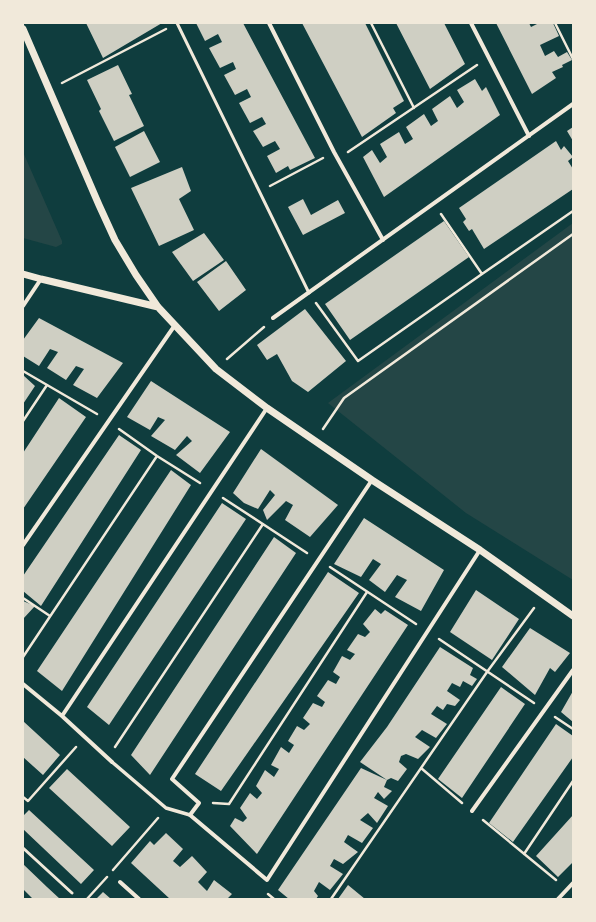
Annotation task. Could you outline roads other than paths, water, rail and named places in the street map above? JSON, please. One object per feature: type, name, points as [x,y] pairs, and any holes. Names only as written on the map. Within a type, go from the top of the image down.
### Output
[{"type":"street","points":[[269,23],[334,152],[383,240]]},
{"type":"street","points":[[471,23],[529,136]]},
{"type":"street","points":[[23,29],[115,240],[136,275],[158,307],[174,325],[216,369],[267,408],[372,480],[480,550],[573,616]]},
{"type":"street","points":[[273,318],[573,104]]},
{"type":"street","points":[[23,274],[158,307]]},
{"type":"street","points":[[23,306],[41,279]]},
{"type":"street","points":[[23,545],[174,325]]},
{"type":"street","points":[[62,716],[267,408]]},
{"type":"street","points":[[190,815],[199,803],[172,779],[372,480]]},
{"type":"street","points":[[23,684],[62,716],[112,762],[166,808],[190,815],[268,880],[480,550]]},
{"type":"street","points":[[472,811],[573,670]]},
{"type":"street","points":[[120,882],[140,899]]},
{"type":"street","points":[[558,899],[573,883]]},
{"type":"lane","points":[[177,23],[309,293]]},
{"type":"lane","points":[[23,848],[72,893]]}]
